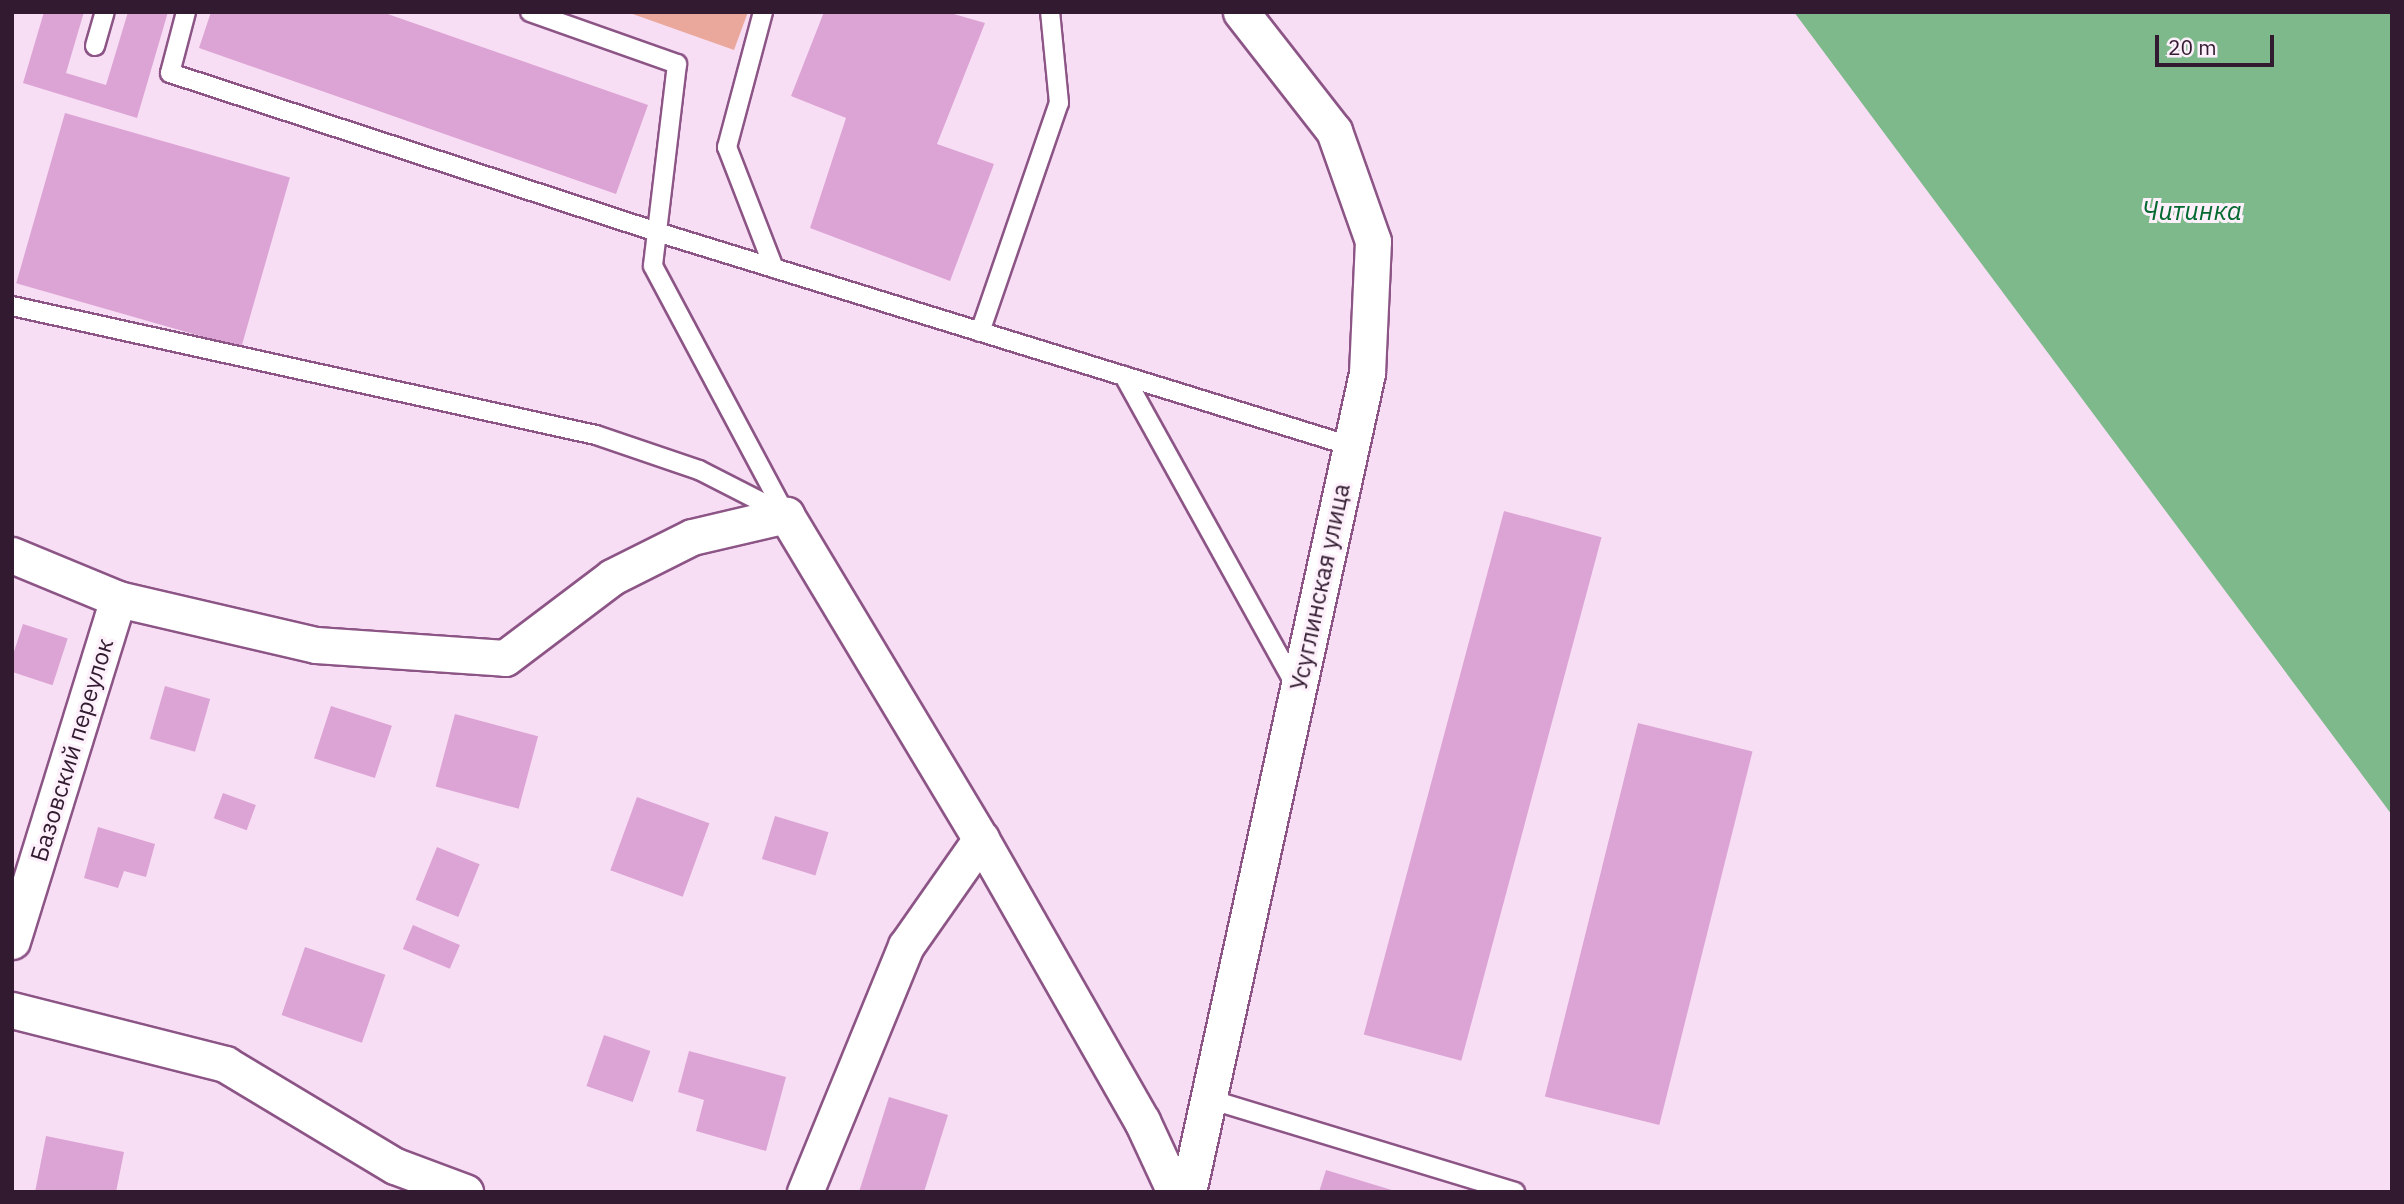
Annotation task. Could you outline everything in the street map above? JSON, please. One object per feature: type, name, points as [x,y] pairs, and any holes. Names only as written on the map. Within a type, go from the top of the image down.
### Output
[{"type":"street","name":"Усуглинская улица","points":[[1188,1192],[1367,373],[1373,240],[1334,131],[1241,12]]},
{"type":"street","points":[[12,555],[118,599],[316,645],[505,658],[612,577],[692,537],[786,515],[981,839],[1142,1121],[1175,1192]]},
{"type":"street","name":"Базовский переулок","points":[[12,941],[118,599]]},
{"type":"street","points":[[805,1192],[906,946],[981,839]]},
{"type":"street","points":[[12,1010],[225,1064],[395,1166],[465,1192]]},
{"type":"lane","points":[[95,46],[105,12]]},
{"type":"lane","points":[[186,12],[170,73],[657,232],[1351,446]]},
{"type":"lane","points":[[530,12],[677,64],[653,266],[786,515]]},
{"type":"lane","points":[[763,12],[727,147],[774,268]]},
{"type":"lane","points":[[980,332],[1059,103],[1050,12]]},
{"type":"lane","points":[[12,306],[596,435],[699,470],[786,515]]},
{"type":"lane","points":[[1125,376],[1298,689]]},
{"type":"lane","points":[[1209,1100],[1515,1192]]},
{"type":"shaded area","points":[[627,12],[748,12],[734,50]]},
{"type":"water","name":"Читинка","points":[[1794,12],[2392,12],[2392,815]]},
{"type":"building","points":[[44,12],[84,12],[66,73],[106,85],[128,12],[168,12],[137,118],[23,83]]},
{"type":"building","points":[[211,12],[382,12],[648,105],[616,194],[199,48]]},
{"type":"building","points":[[824,12],[947,12],[985,23],[937,144],[994,164],[950,281],[810,228],[846,118],[791,96]]},
{"type":"building","points":[[65,113],[290,177],[241,348],[16,283]]},
{"type":"building","points":[[1504,511],[1602,537],[1461,1061],[1364,1035]]},
{"type":"building","points":[[23,624],[68,639],[53,685],[12,672],[12,658]]},
{"type":"building","points":[[165,686],[210,699],[195,752],[150,739]]},
{"type":"building","points":[[331,706],[392,726],[375,778],[314,758]]},
{"type":"building","points":[[455,714],[538,736],[519,809],[436,786]]},
{"type":"building","points":[[1638,723],[1752,752],[1659,1125],[1545,1097]]},
{"type":"building","points":[[223,793],[256,805],[247,830],[214,818]]},
{"type":"building","points":[[637,797],[709,823],[683,897],[610,870]]},
{"type":"building","points":[[775,816],[829,832],[815,875],[762,859]]},
{"type":"building","points":[[98,827],[155,844],[146,877],[124,871],[118,888],[84,878]]},
{"type":"building","points":[[437,847],[480,864],[458,917],[416,900]]},
{"type":"building","points":[[413,925],[460,945],[450,969],[403,949]]},
{"type":"building","points":[[305,947],[385,975],[362,1043],[282,1015]]},
{"type":"building","points":[[604,1035],[650,1051],[633,1102],[586,1086]]},
{"type":"building","points":[[689,1051],[786,1077],[766,1151],[696,1131],[704,1100],[678,1092]]},
{"type":"building","points":[[889,1097],[948,1115],[924,1192],[859,1192]]},
{"type":"building","points":[[46,1136],[124,1152],[116,1192],[35,1192]]},
{"type":"building","points":[[1326,1170],[1395,1191],[1395,1192],[1319,1192]]}]
